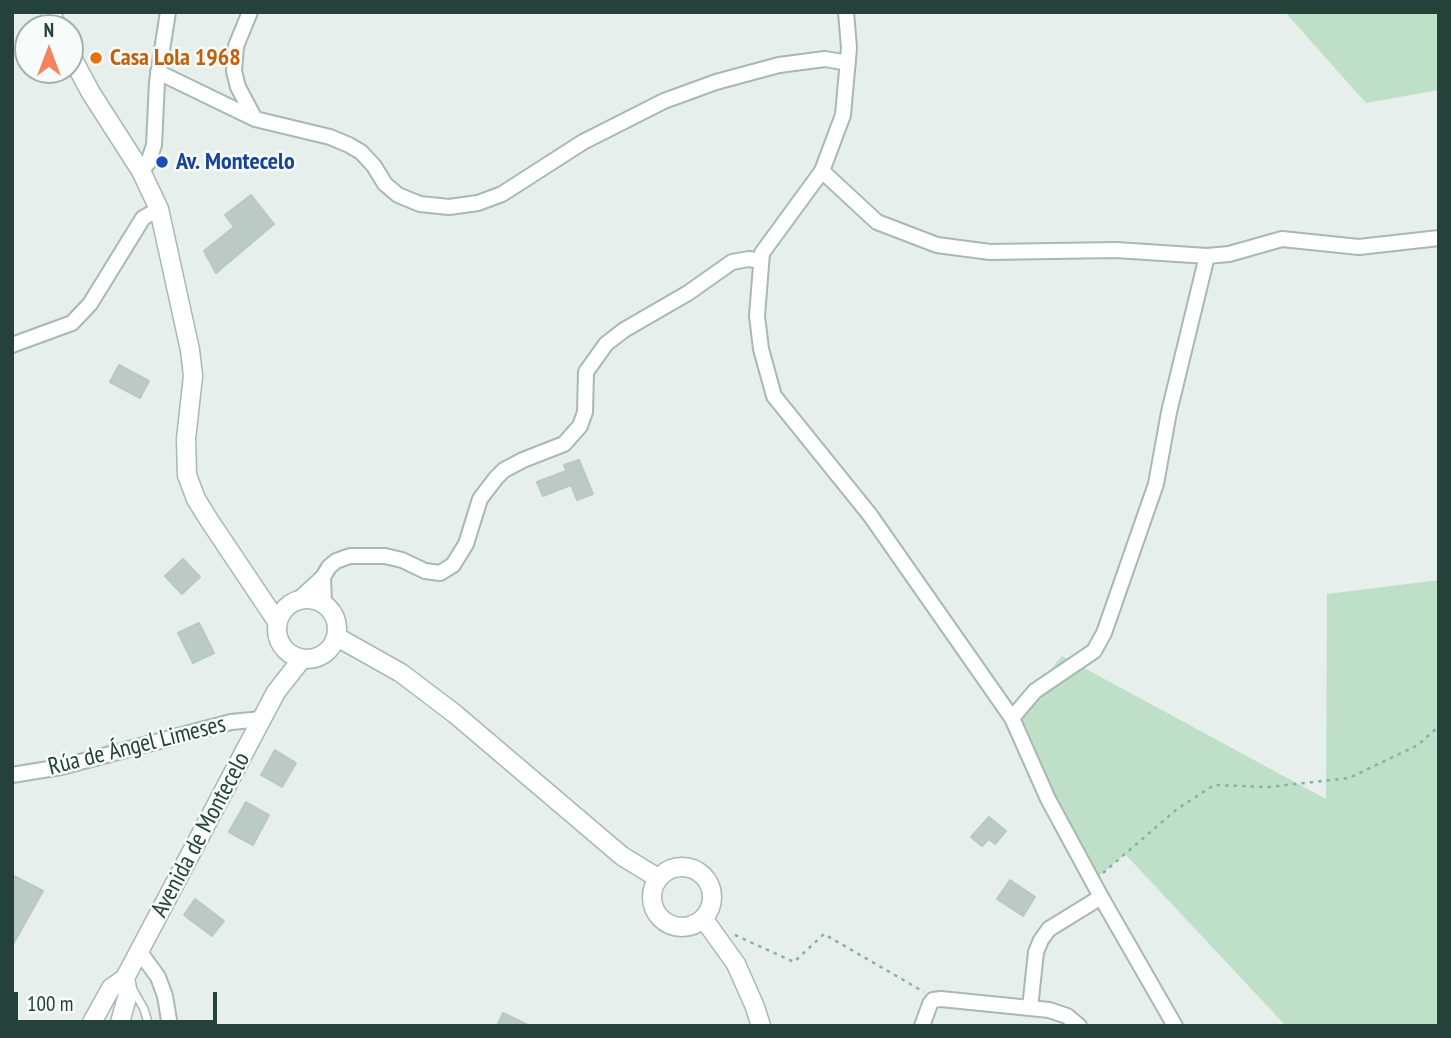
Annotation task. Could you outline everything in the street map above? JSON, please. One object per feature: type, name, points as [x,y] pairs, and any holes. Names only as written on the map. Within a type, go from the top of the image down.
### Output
[{"type":"street","points":[[141,171],[148,163],[154,145],[158,72],[168,12]]},
{"type":"street","points":[[250,12],[236,46],[234,71],[238,87],[255,119]]},
{"type":"street","points":[[846,12],[848,64],[843,115],[822,171],[762,253],[757,316],[761,349],[774,396],[870,515],[1012,718],[1048,799],[1092,882],[1175,1026]]},
{"type":"street","points":[[158,72],[206,98],[255,119],[330,137],[349,145],[361,152],[385,184],[398,195],[420,204],[449,207],[478,203],[502,194],[583,142],[664,100],[779,65],[825,59],[848,64]]},
{"type":"street","points":[[84,80],[141,171],[159,209],[185,320],[193,376],[186,439],[187,475],[196,499],[261,598],[287,611]]},
{"type":"street","points":[[822,171],[877,222],[937,245],[990,252],[1116,250],[1207,256],[1229,254],[1282,239],[1359,247],[1439,238]]},
{"type":"street","points":[[12,345],[72,323],[90,304],[143,218],[159,209]]},
{"type":"street","points":[[1012,718],[1035,691],[1094,651],[1104,633],[1156,484],[1169,412],[1207,256]]},
{"type":"street","points":[[287,611],[306,599],[324,604],[336,618],[337,636],[334,643],[324,654],[309,659],[302,659],[284,648],[279,640],[287,611],[336,561],[350,556],[386,556],[425,571],[440,573],[453,565],[466,544],[480,499],[496,478],[504,470],[523,460],[564,444],[580,426],[585,412],[586,372],[606,344],[732,262],[749,259],[761,261]]},
{"type":"street","points":[[323,577],[324,604]]},
{"type":"street","points":[[337,636],[401,673],[455,714],[622,856],[658,878]]},
{"type":"street","name":"Avenida de Montecelo","points":[[276,692],[284,648]]},
{"type":"street","name":"Avenida de Montecelo","points":[[90,1026],[111,988],[125,978],[276,692],[302,659]]},
{"type":"street","name":"Rúa de Ángel Limeses","points":[[12,775],[61,767],[231,722],[262,719]]},
{"type":"street","points":[[675,868],[694,870],[702,875],[711,891],[712,901],[703,918],[685,927],[665,923],[653,907],[653,887],[658,878],[675,868]]},
{"type":"street","points":[[1030,1008],[1036,952],[1041,940],[1049,929],[1101,897]]},
{"type":"street","points":[[703,918],[736,964],[761,1026]]},
{"type":"street","points":[[139,951],[158,977],[165,996],[170,1026]]},
{"type":"street","name":"Avenida de Montecelo","points":[[119,1026],[128,994],[125,978]]},
{"type":"street","points":[[922,1026],[926,1011],[933,1000],[942,999],[1049,1010],[1068,1016],[1079,1026]]},
{"type":"lane","points":[[125,978],[138,998],[149,1026]]},
{"type":"path","points":[[1092,882],[1177,809],[1214,785],[1269,787],[1349,778],[1418,745],[1439,726]]},
{"type":"path","points":[[726,931],[794,961],[824,934],[927,993],[933,1000]]},
{"type":"green space","points":[[1285,12],[1439,12],[1439,90],[1366,103]]},
{"type":"green space","points":[[1439,580],[1439,1026],[1286,1026],[1125,854],[1092,882],[1012,718],[1062,656],[1326,799],[1327,594]]},
{"type":"building","points":[[251,195],[274,224],[216,273],[204,251],[234,227],[225,215]]},
{"type":"building","points":[[119,365],[149,381],[140,398],[110,382]]},
{"type":"building","points":[[579,460],[593,494],[577,500],[571,485],[543,496],[537,482],[566,471],[564,465]]},
{"type":"building","points":[[183,559],[200,577],[182,594],[165,576]]},
{"type":"building","points":[[199,623],[214,653],[193,663],[178,633]]},
{"type":"building","points":[[275,750],[296,763],[282,787],[261,775]]},
{"type":"building","points":[[246,802],[269,815],[253,845],[229,832]]},
{"type":"building","points":[[989,817],[1006,831],[995,844],[989,839],[982,846],[971,837]]},
{"type":"building","points":[[12,875],[43,891],[12,946]]},
{"type":"building","points":[[1010,880],[1035,897],[1023,916],[997,899]]},
{"type":"building","points":[[195,899],[224,921],[212,936],[184,915]]},
{"type":"building","points":[[503,1013],[530,1026],[497,1026]]},
{"type":"place","name":"Casa Lola 1968","points":[[96,58]]},
{"type":"place","name":"Av. Montecelo","points":[[162,162]]}]
